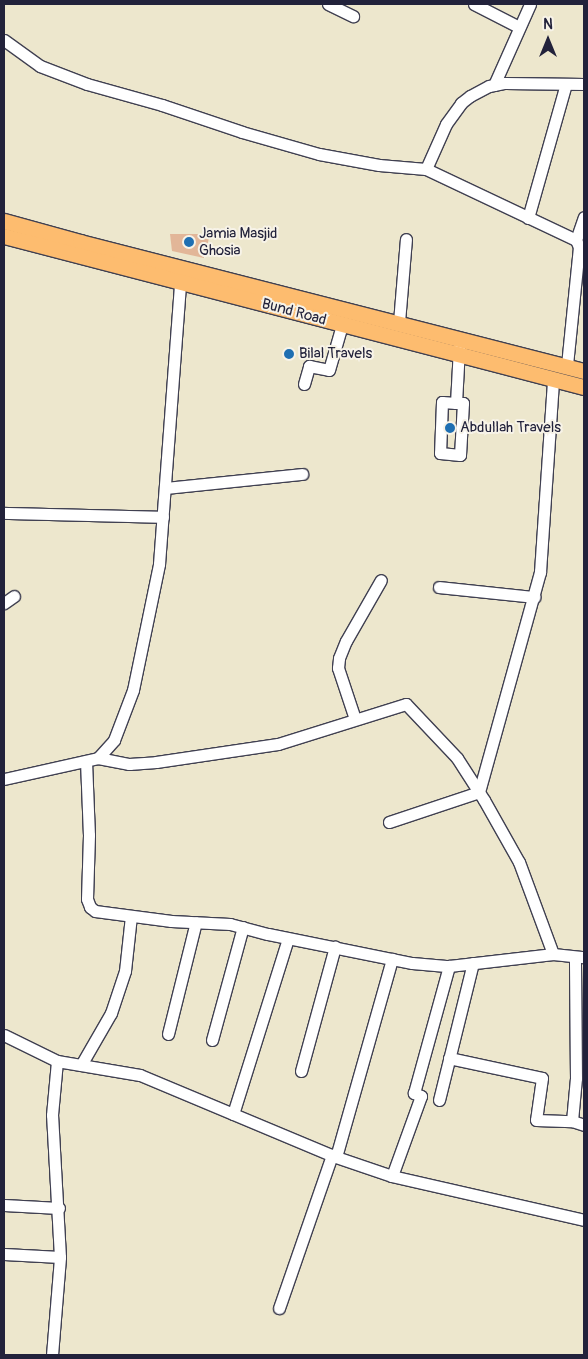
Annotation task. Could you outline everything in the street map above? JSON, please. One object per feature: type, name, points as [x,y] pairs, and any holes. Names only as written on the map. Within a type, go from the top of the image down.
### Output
[{"type":"main road","name":"Bund Road","points":[[4,220],[80,242],[584,370]]},
{"type":"main road","name":"Bund Road","points":[[4,236],[584,387]]},
{"type":"street","points":[[328,4],[353,16]]},
{"type":"street","points":[[474,4],[519,27]]},
{"type":"street","points":[[494,85],[530,4]]},
{"type":"street","points":[[4,40],[40,66],[87,84],[162,105],[242,132],[319,154],[379,165],[426,169],[528,218],[580,237]]},
{"type":"street","points":[[426,169],[446,124],[461,103],[470,96],[494,85],[505,83],[584,84]]},
{"type":"street","points":[[528,218],[566,84]]},
{"type":"street","points":[[567,366],[580,237],[584,217]]},
{"type":"street","points":[[399,322],[406,239]]},
{"type":"street","points":[[98,758],[114,740],[133,690],[160,564],[180,282]]},
{"type":"street","points":[[304,384],[309,366],[329,370],[342,325]]},
{"type":"street","points":[[456,403],[460,338]]},
{"type":"street","points":[[479,792],[540,572],[554,379]]},
{"type":"street","points":[[442,402],[456,403],[463,404],[460,455],[440,453],[442,402]]},
{"type":"street","points":[[166,488],[302,474]]},
{"type":"street","points":[[4,513],[163,517]]},
{"type":"street","points":[[355,719],[338,668],[339,658],[346,642],[382,580]]},
{"type":"street","points":[[439,587],[534,597]]},
{"type":"street","points":[[4,603],[14,596]]},
{"type":"street","points":[[4,779],[98,758],[129,764],[278,744],[406,704],[457,758],[479,792],[519,862],[553,954]]},
{"type":"street","points":[[86,761],[89,835],[87,899],[90,908],[95,911],[130,916],[230,924],[392,959],[449,966],[553,954],[580,957],[580,1084],[572,1121]]},
{"type":"street","points":[[389,822],[479,792]]},
{"type":"street","points":[[81,1065],[111,1013],[122,980],[130,916]]},
{"type":"street","points":[[168,1034],[196,922]]},
{"type":"street","points":[[212,1040],[243,927]]},
{"type":"street","points":[[233,1114],[288,938]]},
{"type":"street","points":[[301,1071],[335,947]]},
{"type":"street","points":[[279,1308],[334,1156],[392,959]]},
{"type":"street","points":[[439,1100],[473,963]]},
{"type":"street","points":[[392,1176],[421,1096],[414,1093],[449,966]]},
{"type":"street","points":[[4,1035],[57,1061],[140,1075],[334,1156],[392,1176],[584,1220]]},
{"type":"street","points":[[449,1058],[542,1078],[536,1120],[572,1121],[584,1125]]},
{"type":"street","points":[[52,1355],[60,1257],[59,1208],[52,1115],[57,1061]]},
{"type":"street","points":[[4,1205],[59,1208]]},
{"type":"street","points":[[4,1254],[60,1257]]},
{"type":"building","name":"Jamia Masjid Ghosia","points":[[170,234],[210,234],[204,258],[172,251]]},
{"type":"place","name":"Jamia Masjid Ghosia","points":[[189,242]]},
{"type":"place","name":"Bilal Travels","points":[[289,354]]},
{"type":"place","name":"Abdullah Travels","points":[[450,428]]}]
